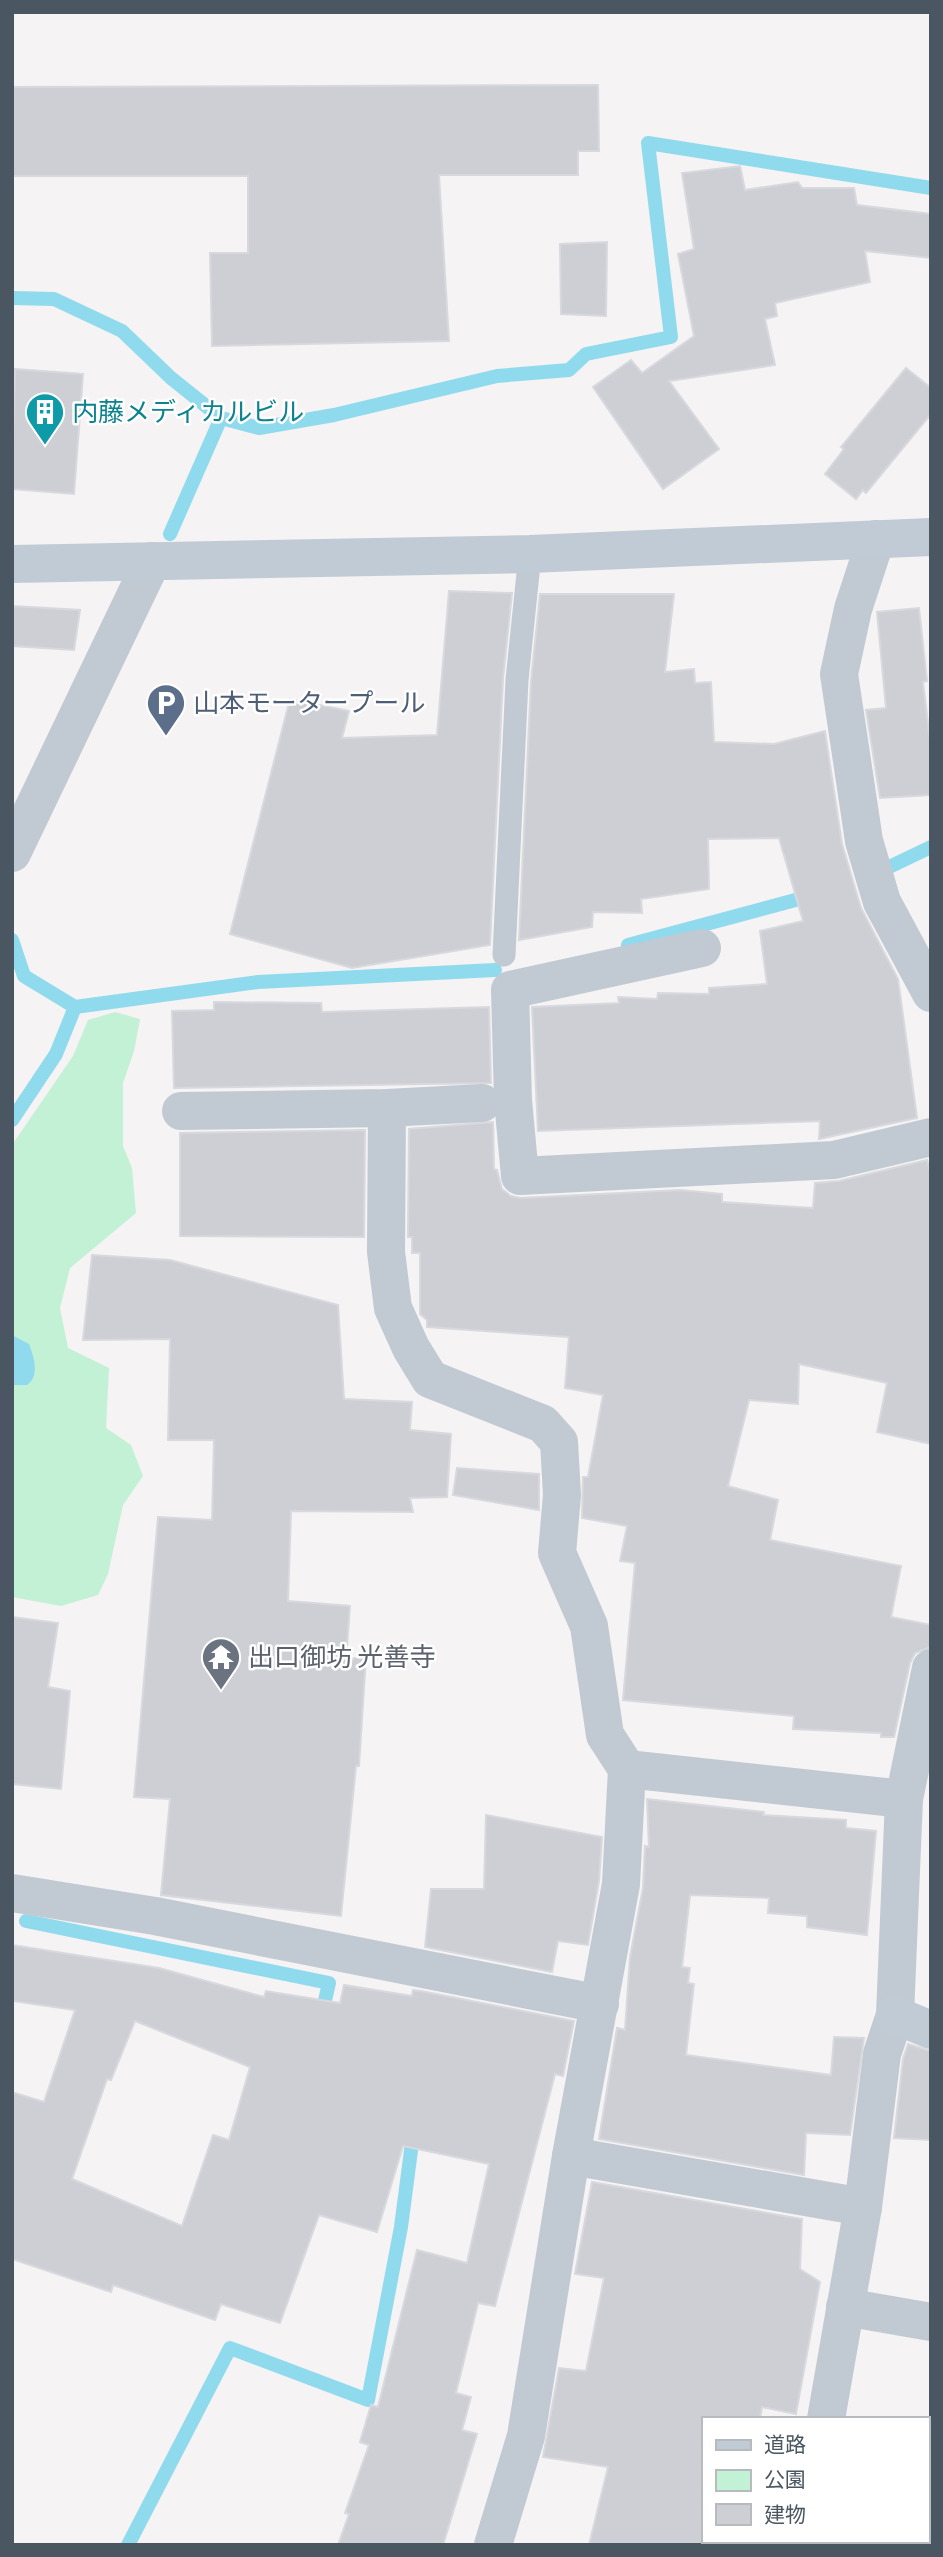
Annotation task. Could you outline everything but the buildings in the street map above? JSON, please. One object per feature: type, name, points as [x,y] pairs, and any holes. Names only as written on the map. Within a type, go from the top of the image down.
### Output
[{"type":"street","points":[[12,564],[530,554],[913,532]]},
{"type":"street","points":[[913,532],[853,609],[839,674],[868,853],[883,902],[931,993]]},
{"type":"street","points":[[12,853],[152,561]]},
{"type":"street","points":[[702,948],[510,990],[513,1100],[520,1176],[834,1160],[931,1137]]},
{"type":"street","points":[[181,1111],[387,1108],[482,1103]]},
{"type":"street","points":[[387,1108],[386,1252],[393,1308],[411,1348],[430,1379],[543,1424],[559,1442],[562,1495],[557,1553],[589,1626],[604,1735],[628,1769],[621,1884],[571,2156],[526,2436],[493,2545]]},
{"type":"street","points":[[826,2417],[863,2207],[882,2054],[895,2015],[904,1799],[931,1668]]},
{"type":"street","points":[[628,1769],[904,1799]]},
{"type":"street","points":[[12,1892],[155,1916],[600,2004]]},
{"type":"street","points":[[895,2015],[931,2030]]},
{"type":"street","points":[[571,2156],[863,2207]]},
{"type":"street","points":[[845,2307],[931,2322]]},
{"type":"lane","points":[[504,955],[517,680],[530,554]]},
{"type":"green space","points":[[115,1012],[140,1019],[134,1051],[123,1083],[123,1146],[132,1168],[136,1213],[70,1268],[60,1308],[68,1348],[109,1368],[106,1428],[131,1445],[143,1476],[123,1505],[108,1574],[98,1595],[61,1606],[12,1597],[12,1145],[73,1056],[88,1020]]},
{"type":"water","points":[[12,1335],[29,1344],[33,1355],[34,1377],[27,1385],[12,1385]]},
{"type":"waterway","points":[[12,298],[54,299],[122,331],[171,378],[221,418],[259,428],[334,415],[497,376],[569,370],[586,354],[671,337],[648,143],[931,188]]},
{"type":"waterway","points":[[170,534],[221,418]]},
{"type":"waterway","points":[[887,868],[931,847]]},
{"type":"waterway","points":[[628,945],[814,895]]},
{"type":"waterway","points":[[12,940],[24,976],[75,1007],[56,1054],[12,1120]]},
{"type":"waterway","points":[[75,1007],[258,982],[495,970]]},
{"type":"waterway","points":[[26,1921],[329,1983],[321,2018]]},
{"type":"waterway","points":[[128,2545],[230,2348],[368,2400],[401,2227],[413,2135],[407,2132]]},
{"type":"place","name":"内藤メディカルビル","points":[[45,446]]},
{"type":"place","name":"山本モータープール","points":[[166,737]]},
{"type":"place","name":"出口御坊 光善寺","points":[[221,1691]]}]
